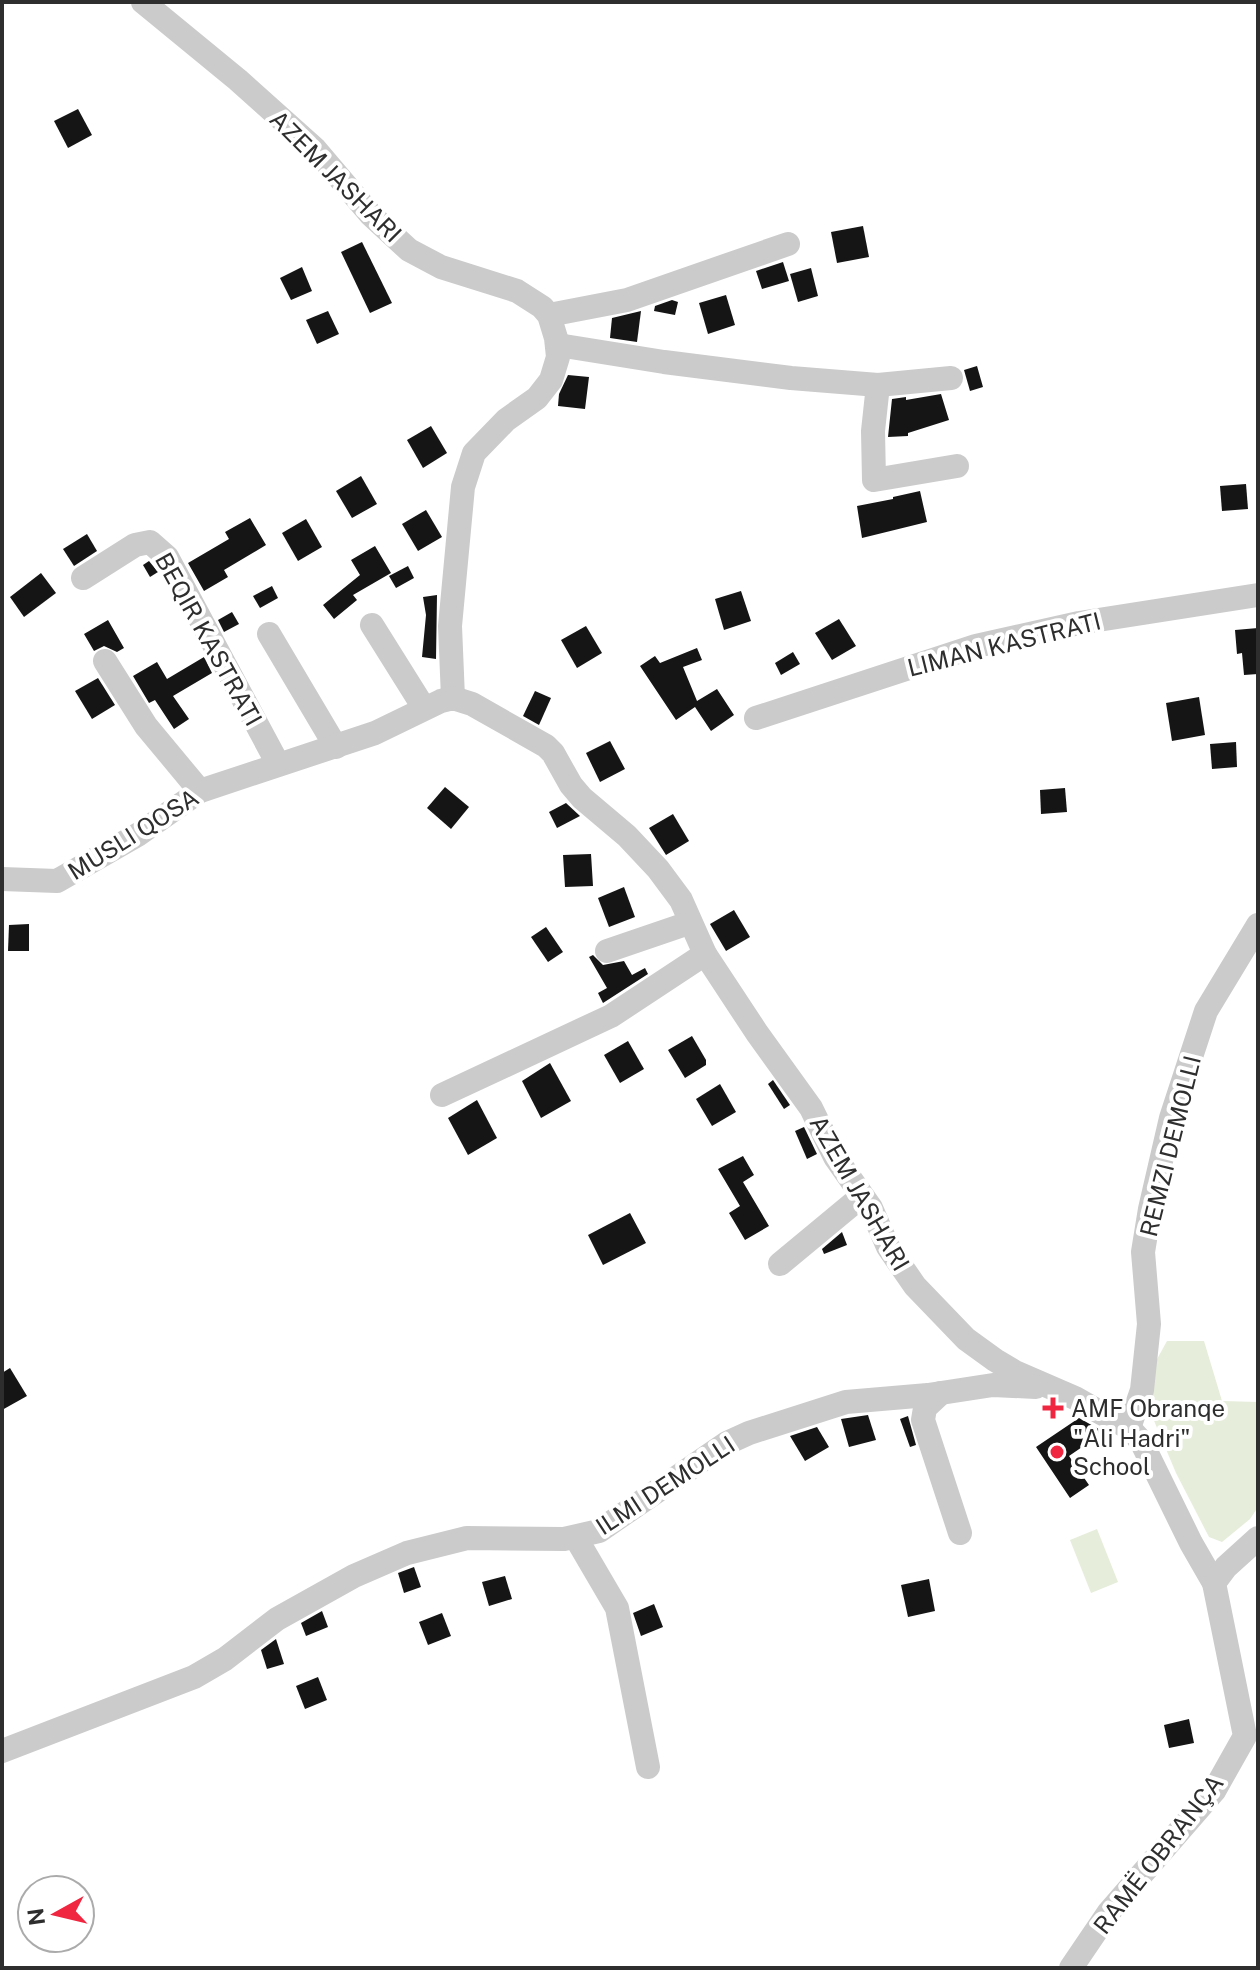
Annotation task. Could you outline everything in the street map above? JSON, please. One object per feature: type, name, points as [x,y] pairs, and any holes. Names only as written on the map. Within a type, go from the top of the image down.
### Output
[{"type":"street","name":"AZEM JASHARI","points":[[143,2],[231,74],[315,149],[371,215],[409,250],[441,267],[517,291],[549,315]]},
{"type":"street","points":[[105,661],[146,726],[208,788],[375,733],[424,708],[453,698],[450,626],[457,532],[466,476],[474,453],[506,420],[537,398],[551,380],[558,345],[549,315],[627,300],[788,244]]},
{"type":"street","points":[[558,345],[791,378],[878,385],[951,378]]},
{"type":"street","points":[[878,385],[873,431],[874,480],[957,466]]},
{"type":"street","name":"BEQIR KASTRATI","points":[[83,578],[135,545],[150,542],[157,545],[167,557],[278,764]]},
{"type":"street","name":"LIMAN KASTRATI","points":[[756,718],[976,646],[1127,615],[1258,595]]},
{"type":"street","points":[[372,625],[424,708]]},
{"type":"street","points":[[269,634],[336,747]]},
{"type":"street","name":"AZEM JASHARI","points":[[453,698],[472,704],[553,753],[582,798],[627,836],[658,869],[681,900],[705,954],[811,1108],[835,1157],[862,1196],[901,1267],[949,1322],[995,1360],[1129,1428]]},
{"type":"street","name":"MUSLI QOSA","points":[[2,879],[57,881],[139,834],[208,788]]},
{"type":"street","points":[[607,951],[689,923]]},
{"type":"street","name":"REMZI DEMOLLI","points":[[1129,1428],[1142,1390],[1149,1324],[1143,1252],[1171,1118],[1206,1011],[1258,925]]},
{"type":"street","points":[[442,1095],[611,1016],[705,954]]},
{"type":"street","points":[[780,1264],[862,1196]]},
{"type":"street","name":"ILMI DEMOLLI","points":[[2,1751],[194,1677],[225,1659],[277,1619],[354,1576],[407,1553],[467,1538],[576,1538],[609,1526],[707,1455],[749,1433],[846,1402],[993,1385],[1047,1388]]},
{"type":"street","points":[[941,1393],[925,1408],[923,1420],[960,1533]]},
{"type":"street","points":[[1129,1428],[1141,1441],[1214,1583],[1245,1736],[1258,1760]]},
{"type":"street","points":[[576,1538],[617,1608],[648,1767]]},
{"type":"street","points":[[1214,1583],[1226,1567],[1258,1538]]},
{"type":"street","name":"RAMË OBRANÇA","points":[[1071,1968],[1109,1912],[1214,1791],[1245,1736]]},
{"type":"green space","points":[[1167,1341],[1204,1341],[1222,1401],[1258,1402],[1258,1507],[1250,1519],[1222,1542],[1209,1537],[1176,1473],[1147,1404],[1156,1361]]},
{"type":"green space","points":[[1097,1529],[1118,1582],[1091,1593],[1070,1540]]},
{"type":"building","points":[[78,109],[92,135],[68,148],[54,121]]},
{"type":"building","points":[[863,226],[869,257],[837,263],[831,232]]},
{"type":"building","points":[[362,242],[392,303],[370,313],[341,252]]},
{"type":"building","points":[[783,262],[789,281],[762,289],[756,271]]},
{"type":"building","points":[[302,267],[312,291],[291,300],[280,278]]},
{"type":"building","points":[[811,268],[818,296],[798,302],[790,274]]},
{"type":"building","points":[[726,295],[735,325],[708,334],[699,303]]},
{"type":"building","points":[[672,300],[678,302],[675,315],[654,311],[655,306]]},
{"type":"building","points":[[328,311],[339,334],[317,344],[306,320]]},
{"type":"building","points":[[641,311],[637,342],[610,338],[612,318]]},
{"type":"building","points":[[977,366],[983,387],[970,391],[964,370]]},
{"type":"building","points":[[568,375],[589,377],[585,409],[558,406],[559,394]]},
{"type":"building","points":[[941,394],[949,420],[908,433],[908,436],[888,437],[892,399],[906,397],[906,400]]},
{"type":"building","points":[[431,426],[447,453],[423,468],[407,440]]},
{"type":"building","points":[[361,476],[377,504],[352,518],[336,491]]},
{"type":"building","points":[[1246,484],[1248,509],[1222,511],[1220,486]]},
{"type":"building","points":[[920,491],[927,522],[862,538],[857,506]]},
{"type":"building","points":[[426,510],[442,537],[418,551],[402,524]]},
{"type":"building","points":[[250,518],[266,545],[224,570],[228,577],[204,591],[188,563],[229,539],[225,532]]},
{"type":"building","points":[[306,519],[322,547],[298,561],[282,533]]},
{"type":"building","points":[[87,534],[97,551],[74,566],[63,549]]},
{"type":"building","points":[[375,546],[391,573],[353,595],[357,600],[334,619],[323,605],[360,575],[351,560]]},
{"type":"building","points":[[149,561],[158,572],[150,577],[143,565]]},
{"type":"building","points":[[408,566],[414,578],[396,588],[389,576]]},
{"type":"building","points":[[41,573],[56,593],[24,617],[10,597]]},
{"type":"building","points":[[272,586],[278,598],[260,608],[253,596]]},
{"type":"building","points":[[741,591],[751,621],[724,630],[715,599]]},
{"type":"building","points":[[437,595],[436,659],[422,657],[426,615],[423,597]]},
{"type":"building","points":[[232,612],[239,624],[224,632],[218,620]]},
{"type":"building","points":[[839,619],[856,646],[832,660],[815,633]]},
{"type":"building","points":[[108,620],[124,648],[117,652],[104,646],[94,651],[84,634]]},
{"type":"building","points":[[586,626],[602,653],[577,668],[561,640]]},
{"type":"building","points":[[1258,628],[1258,674],[1244,675],[1242,653],[1237,654],[1235,630]]},
{"type":"building","points":[[697,648],[702,660],[683,667],[697,701],[717,689],[734,715],[711,731],[695,707],[676,720],[640,666],[655,656],[660,663]]},
{"type":"building","points":[[793,652],[800,664],[781,675],[775,663]]},
{"type":"building","points":[[204,657],[212,673],[173,696],[189,719],[174,729],[155,700],[149,703],[133,676],[157,662],[167,679]]},
{"type":"building","points":[[98,678],[115,705],[92,719],[75,691]]},
{"type":"building","points":[[535,691],[551,698],[539,725],[523,716]]},
{"type":"building","points":[[1199,697],[1205,735],[1172,741],[1166,703]]},
{"type":"building","points":[[610,741],[625,769],[600,782],[586,753]]},
{"type":"building","points":[[1236,742],[1237,767],[1212,769],[1210,744]]},
{"type":"building","points":[[445,787],[469,807],[451,829],[427,808]]},
{"type":"building","points":[[1065,788],[1067,812],[1041,814],[1040,790]]},
{"type":"building","points":[[566,803],[580,816],[557,828],[549,812]]},
{"type":"building","points":[[673,814],[689,841],[666,855],[649,828]]},
{"type":"building","points":[[591,854],[593,886],[565,887],[563,855]]},
{"type":"building","points":[[624,887],[635,917],[609,927],[598,898]]},
{"type":"building","points":[[734,910],[750,937],[726,951],[710,924]]},
{"type":"building","points":[[29,924],[29,951],[8,951],[9,925]]},
{"type":"building","points":[[546,927],[563,952],[548,962],[531,937]]},
{"type":"building","points":[[593,955],[603,965],[624,961],[632,975],[645,968],[648,974],[603,1003],[598,993],[607,988],[589,957]]},
{"type":"building","points":[[692,1036],[706,1065],[685,1078],[668,1050]]},
{"type":"building","points":[[628,1041],[644,1069],[620,1083],[604,1055]]},
{"type":"building","points":[[550,1063],[571,1101],[541,1118],[522,1081]]},
{"type":"building","points":[[773,1080],[790,1105],[784,1109],[768,1084]]},
{"type":"building","points":[[720,1084],[736,1112],[712,1126],[696,1099]]},
{"type":"building","points":[[477,1100],[497,1138],[468,1155],[448,1118]]},
{"type":"building","points":[[804,1127],[817,1154],[807,1159],[795,1131]]},
{"type":"building","points":[[743,1156],[754,1175],[743,1182],[769,1226],[745,1240],[729,1213],[740,1206],[718,1169]]},
{"type":"building","points":[[630,1213],[646,1243],[603,1265],[588,1235]]},
{"type":"building","points":[[842,1232],[847,1245],[824,1254],[822,1249]]},
{"type":"building","points":[[10,1368],[27,1396],[2,1410],[2,1373]]},
{"type":"building","points":[[868,1415],[876,1440],[849,1447],[841,1419]]},
{"type":"building","points":[[908,1416],[916,1445],[910,1447],[900,1419]]},
{"type":"building","name":"\"Ali Hadri\" School","points":[[1079,1418],[1104,1432],[1069,1456],[1089,1485],[1070,1498],[1036,1447]]},
{"type":"building","points":[[817,1427],[829,1447],[805,1461],[790,1436]]},
{"type":"building","points":[[414,1567],[421,1587],[404,1593],[398,1573]]},
{"type":"building","points":[[505,1576],[512,1599],[489,1606],[482,1582]]},
{"type":"building","points":[[929,1579],[935,1611],[908,1617],[901,1585]]},
{"type":"building","points":[[654,1604],[663,1627],[641,1636],[633,1613]]},
{"type":"building","points":[[322,1611],[328,1627],[306,1636],[301,1623]]},
{"type":"building","points":[[442,1613],[451,1636],[428,1645],[419,1622]]},
{"type":"building","points":[[276,1639],[284,1664],[267,1669],[261,1650]]},
{"type":"building","points":[[318,1677],[327,1700],[305,1709],[296,1686]]},
{"type":"building","points":[[1189,1719],[1194,1743],[1169,1748],[1164,1725]]},
{"type":"place","name":"AMF Obranqe","points":[[1053,1408]]},
{"type":"place","name":"\"Ali Hadri\" School","points":[[1057,1452]]}]
